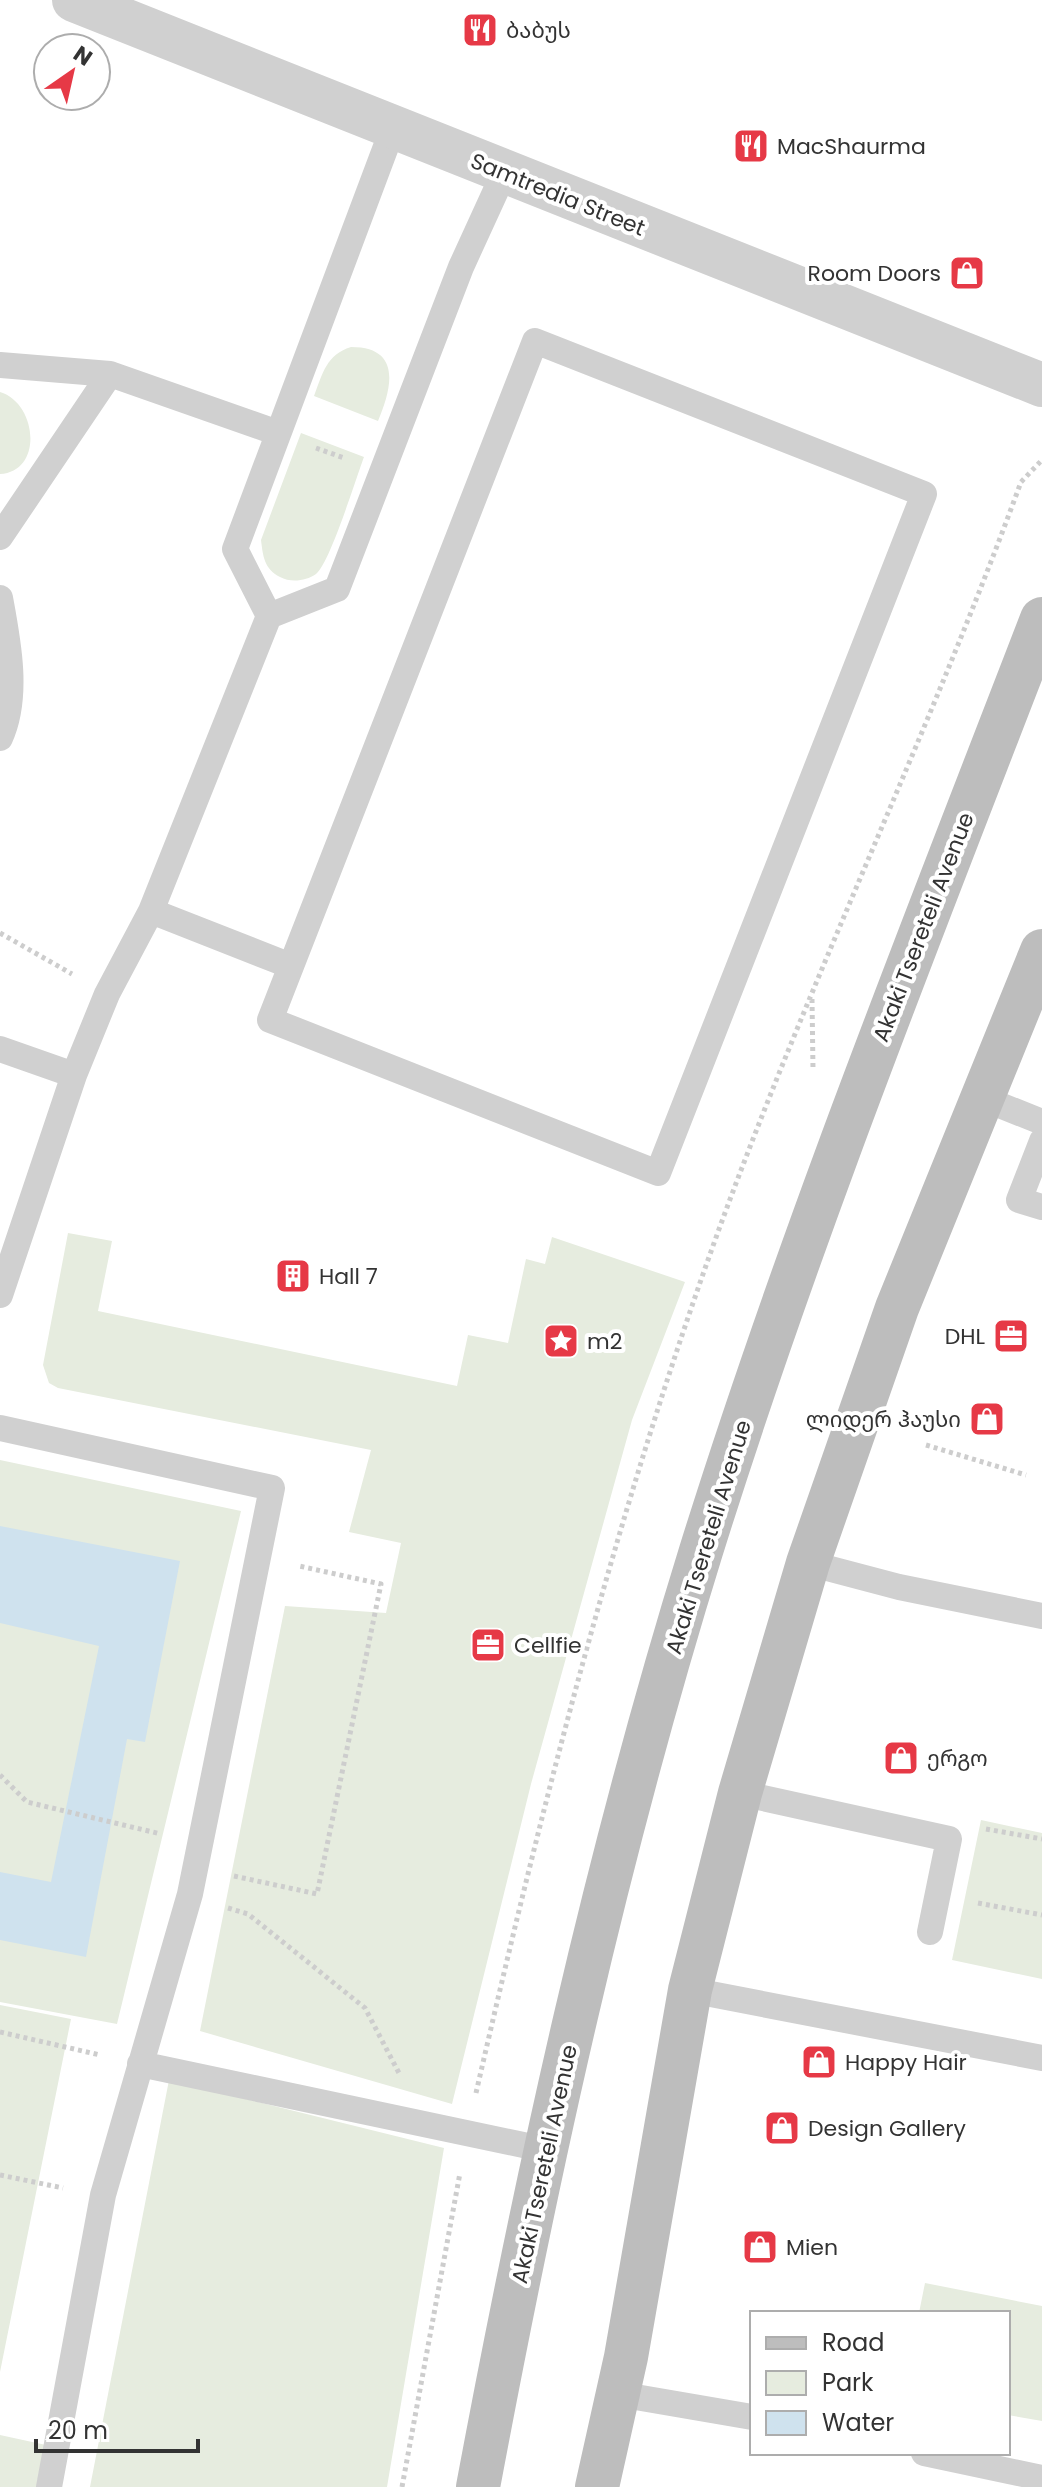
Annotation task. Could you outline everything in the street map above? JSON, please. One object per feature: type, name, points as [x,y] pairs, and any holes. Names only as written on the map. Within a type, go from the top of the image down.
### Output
[{"type":"main road","name":"Akaki Tsereteli Avenue","points":[[478,2487],[506,2334],[618,1848],[700,1556],[816,1203],[1042,619]]},
{"type":"main road","points":[[597,2487],[618,2394],[690,1990],[740,1793],[808,1563],[897,1308],[1042,951]]},
{"type":"street","name":"Samtredia Street","points":[[74,0],[1042,385]]},
{"type":"lane","points":[[269,616],[235,549],[393,128]]},
{"type":"lane","points":[[0,1295],[74,1075],[107,994],[151,911],[269,616],[337,589],[461,267],[504,173]]},
{"type":"lane","points":[[535,341],[924,494],[658,1173],[270,1020],[291,966],[535,341]]},
{"type":"lane","points":[[0,365],[110,374],[278,433]]},
{"type":"lane","points":[[0,537],[110,374]]},
{"type":"lane","points":[[0,598],[11,669],[5,728],[0,738]]},
{"type":"lane","points":[[151,911],[291,966]]},
{"type":"lane","points":[[0,1049],[74,1075]]},
{"type":"lane","points":[[982,1098],[1042,1122]]},
{"type":"lane","points":[[1042,1141],[1019,1200],[1042,1207]]},
{"type":"lane","points":[[0,1428],[272,1488],[190,1894],[103,2195],[49,2487]]},
{"type":"lane","points":[[808,1563],[899,1587],[1042,1616]]},
{"type":"lane","points":[[740,1793],[949,1839],[930,1932]]},
{"type":"lane","points":[[690,1990],[1042,2058]]},
{"type":"lane","points":[[140,2064],[547,2150]]},
{"type":"lane","points":[[618,2394],[750,2417]]},
{"type":"lane","points":[[933,2455],[1042,2478]]},
{"type":"path","points":[[278,433],[382,473]]},
{"type":"path","points":[[402,2487],[467,2133],[600,1598],[703,1273],[812,994],[1021,482],[1042,460]]},
{"type":"path","points":[[0,933],[107,994]]},
{"type":"path","points":[[926,1445],[1026,1475]]},
{"type":"path","points":[[196,1868],[317,1894],[381,1584],[259,1557]]},
{"type":"path","points":[[0,1775],[27,1802],[111,1824]]},
{"type":"path","points":[[949,1839],[973,1826],[1042,1839]]},
{"type":"path","points":[[190,1894],[248,1914],[365,2008],[422,2123]]},
{"type":"path","points":[[938,1895],[1042,1915]]},
{"type":"path","points":[[0,2032],[140,2064]]},
{"type":"path","points":[[0,2175],[103,2195]]},
{"type":"green space","points":[[351,347],[379,354],[386,362],[389,383],[378,421],[314,396],[331,360]]},
{"type":"green space","points":[[0,392],[22,409],[30,436],[24,461],[14,470],[0,474]]},
{"type":"green space","points":[[301,433],[364,457],[322,567],[312,576],[294,581],[280,577],[267,566],[261,540]]},
{"type":"green space","points":[[68,1233],[112,1241],[98,1311],[457,1386],[468,1335],[508,1343],[526,1259],[545,1264],[552,1237],[685,1282],[632,1420],[531,1784],[452,2104],[200,2031],[285,1606],[386,1613],[401,1543],[349,1532],[371,1450],[58,1388],[49,1383],[43,1365]]},
{"type":"green space","points":[[0,1460],[241,1511],[117,2024],[0,2002]]},
{"type":"green space","points":[[981,1820],[1042,1833],[1042,1979],[952,1960]]},
{"type":"green space","points":[[0,2005],[71,2019],[0,2372]]},
{"type":"green space","points":[[169,2080],[444,2148],[387,2487],[90,2487]]},
{"type":"green space","points":[[925,2283],[1042,2306],[1042,2421],[1010,2415],[1010,2311],[919,2311]]},
{"type":"green space","points":[[0,2435],[46,2445],[37,2487],[0,2487]]},
{"type":"water","points":[[0,1526],[180,1561],[145,1742],[127,1739],[86,1957],[0,1940],[0,1872],[51,1882],[99,1646],[0,1623]]},
{"type":"place","name":"ბაბუს","points":[[480,30]]},
{"type":"place","name":"MacShaurma","points":[[751,146]]},
{"type":"place","name":"Room Doors","points":[[967,273]]},
{"type":"place","name":"Hall 7","points":[[293,1276]]},
{"type":"place","name":"DHL","points":[[1011,1336]]},
{"type":"place","name":"m2","points":[[561,1341]]},
{"type":"place","name":"ლიდერ ჰაუსი","points":[[987,1419]]},
{"type":"place","name":"Cellfie","points":[[488,1645]]},
{"type":"place","name":"ერგო","points":[[901,1758]]},
{"type":"place","name":"Happy Hair","points":[[819,2062]]},
{"type":"place","name":"Design Gallery","points":[[782,2128]]},
{"type":"place","name":"Mien","points":[[760,2247]]}]
